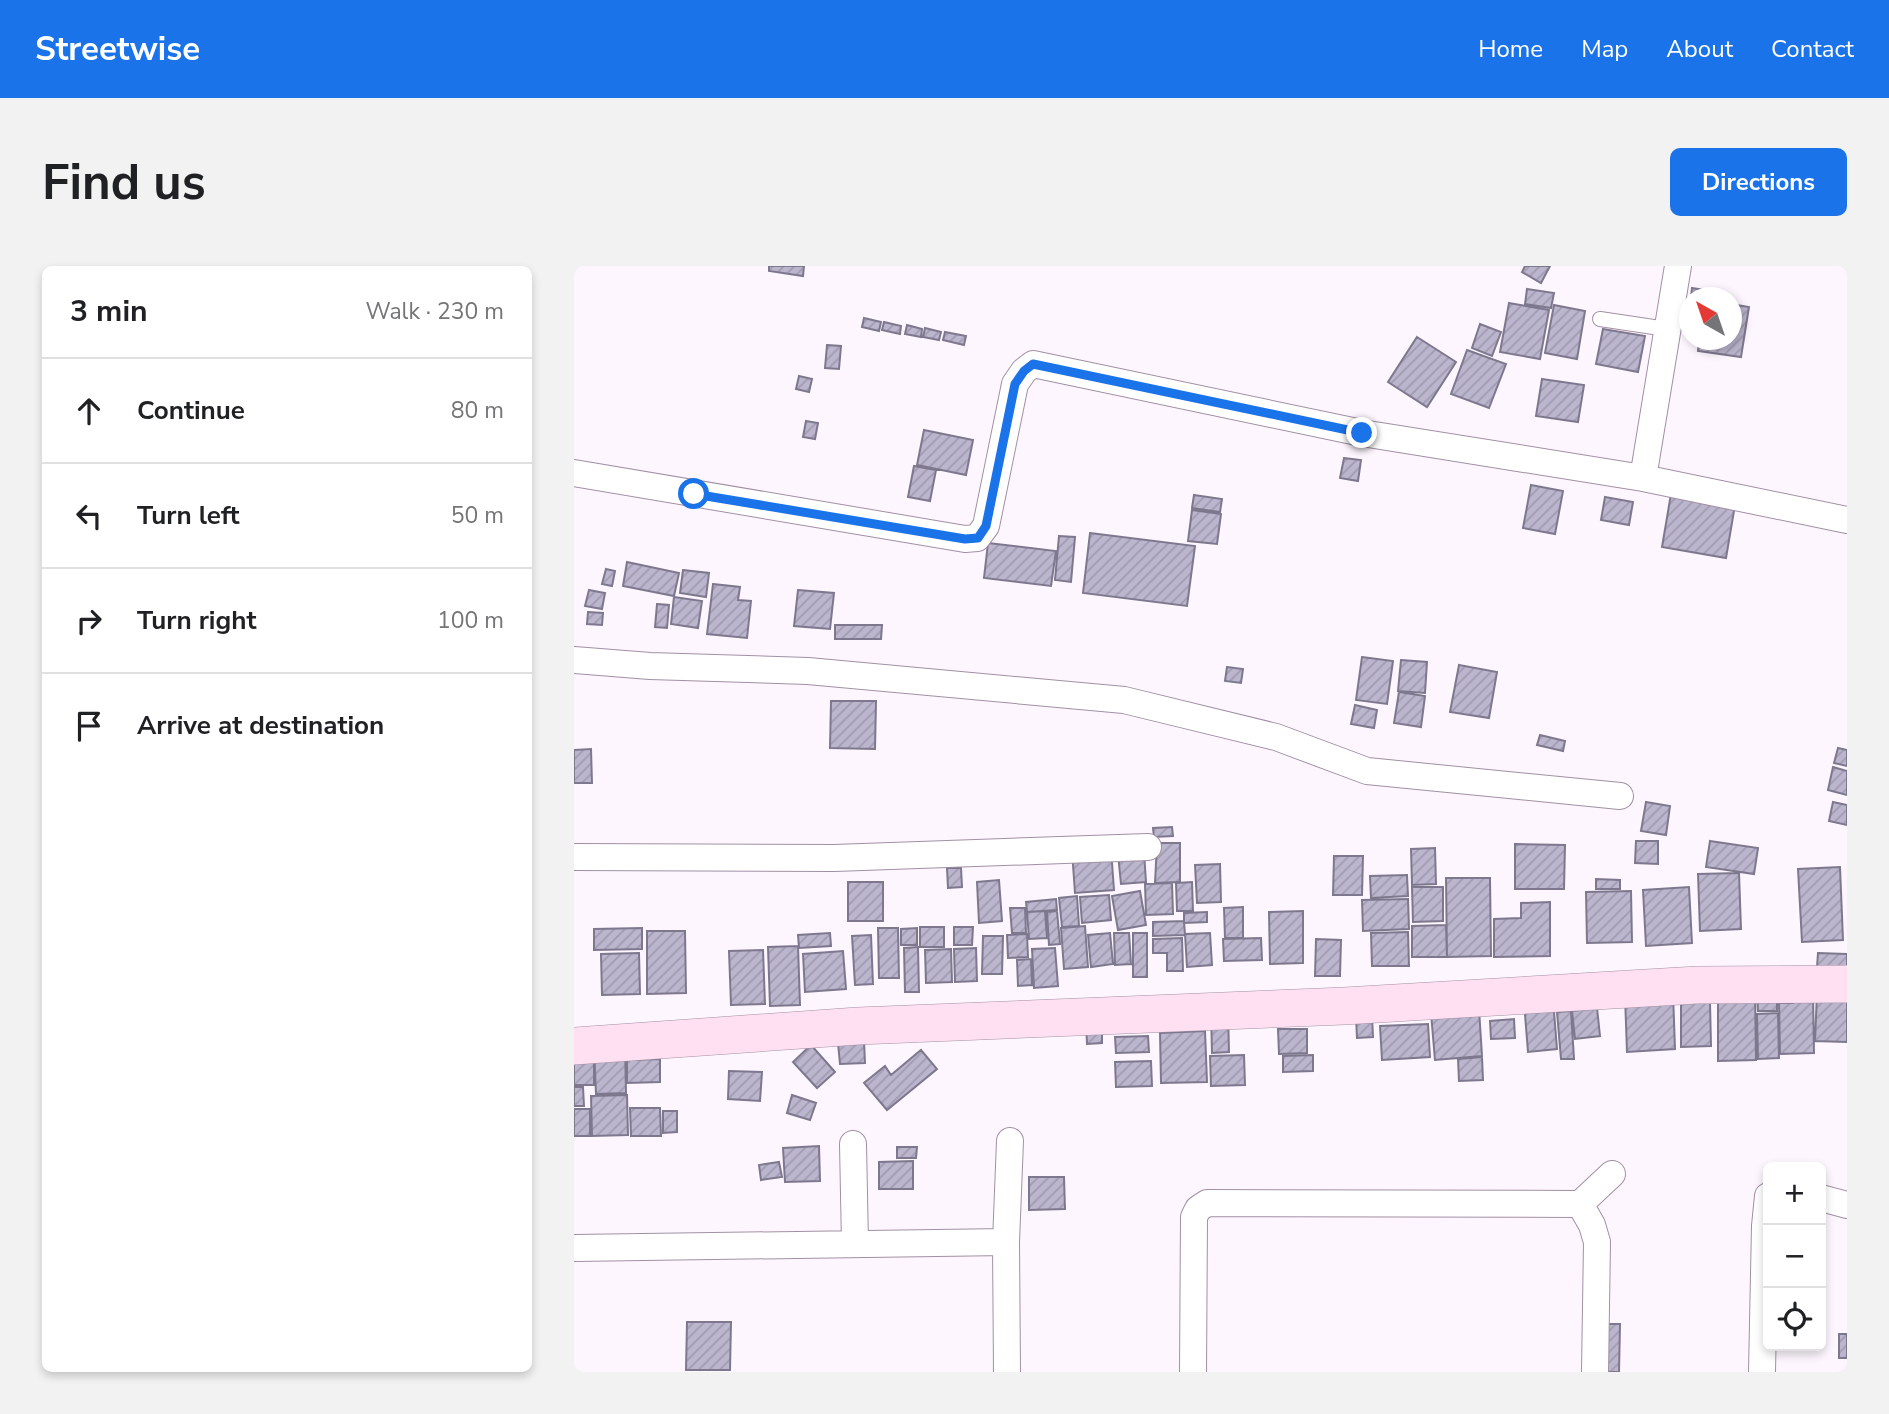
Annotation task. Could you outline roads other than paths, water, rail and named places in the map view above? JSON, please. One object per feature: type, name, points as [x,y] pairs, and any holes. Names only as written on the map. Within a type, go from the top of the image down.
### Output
[{"type":"main road","points":[[574,1046],[858,1026],[1344,1006],[1697,985],[1847,984]]},
{"type":"street","points":[[1643,478],[1678,266]]},
{"type":"street","points":[[574,473],[965,539],[978,538],[986,526],[1015,384],[1033,364],[1362,433],[1643,478],[1847,520]]},
{"type":"street","points":[[574,660],[650,666],[808,671],[1124,700],[1276,737],[1367,771],[1620,796]]},
{"type":"street","points":[[574,857],[834,858],[1148,847]]},
{"type":"street","points":[[1007,1372],[1006,1242],[1010,1140]]},
{"type":"street","points":[[853,1144],[855,1244]]},
{"type":"street","points":[[1193,1372],[1194,1217],[1198,1209],[1207,1203],[1580,1204],[1612,1174]]},
{"type":"street","points":[[1826,1199],[1847,1205]]},
{"type":"street","points":[[1580,1204],[1592,1225],[1597,1242],[1595,1372]]},
{"type":"street","points":[[1762,1372],[1765,1225]]},
{"type":"street","points":[[574,1248],[1006,1242]]},
{"type":"lane","points":[[1600,319],[1667,328]]}]
